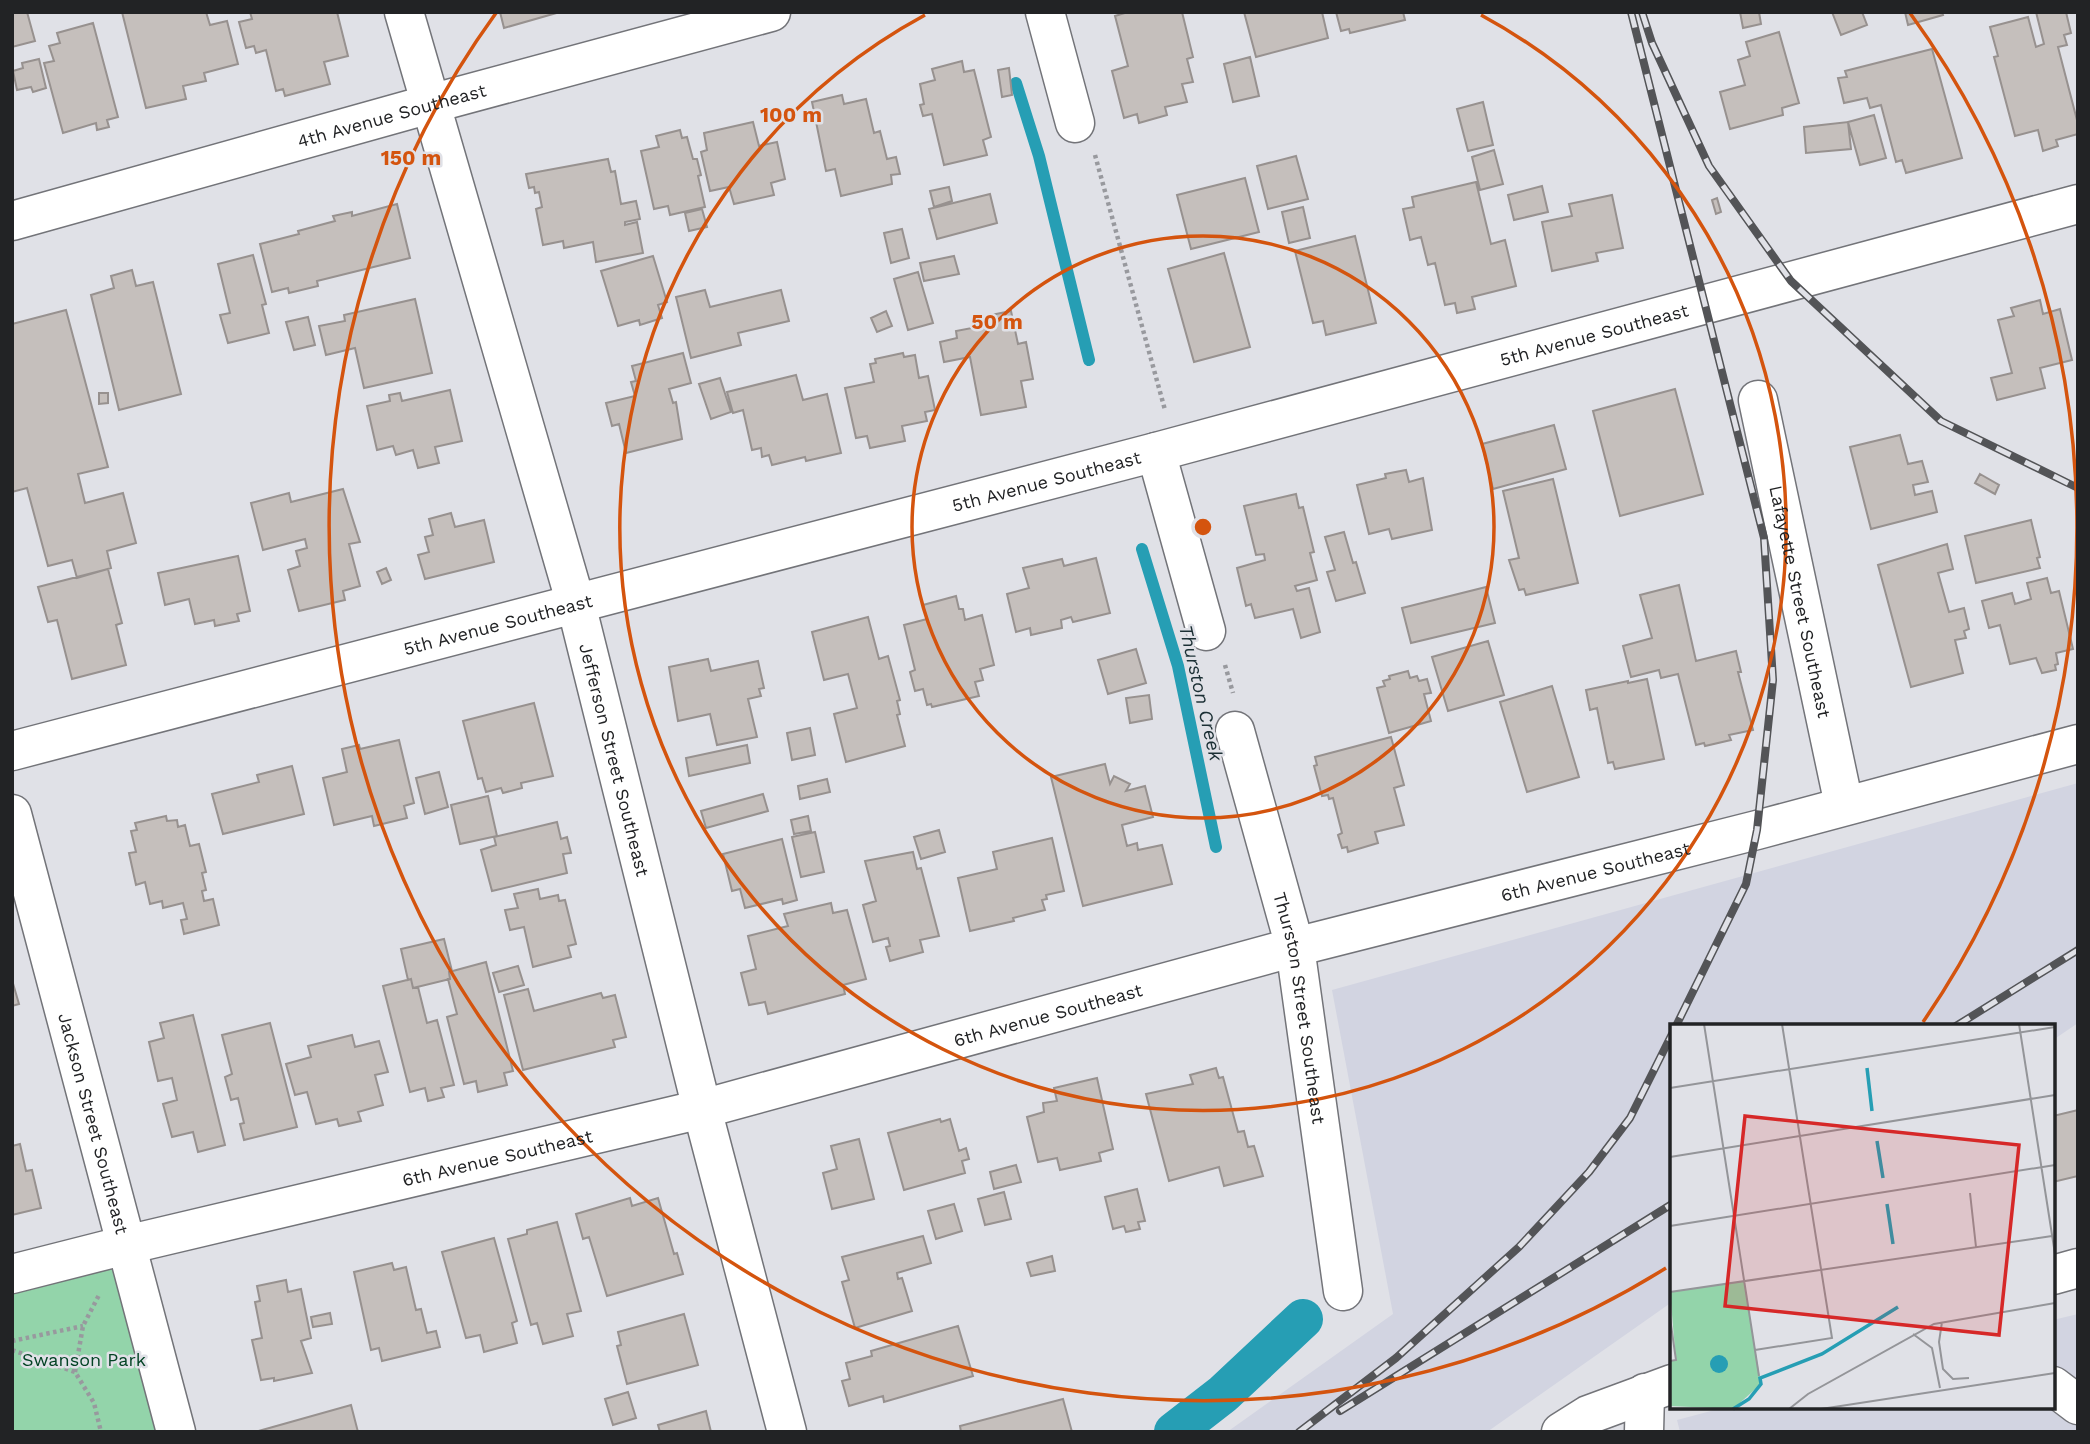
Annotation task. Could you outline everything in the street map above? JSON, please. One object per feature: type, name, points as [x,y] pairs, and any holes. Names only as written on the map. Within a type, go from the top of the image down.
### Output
[{"type":"main road","name":"Jefferson Street Southeast","points":[[404,12],[576,604],[702,1108],[787,1432]]},
{"type":"main road","name":"4th Avenue Southeast","points":[[12,221],[771,12]]},
{"type":"main road","points":[[1045,12],[1075,123]]},
{"type":"main road","name":"5th Avenue Southeast","points":[[12,751],[1165,449],[2078,204]]},
{"type":"main road","name":"Lafayette Street Southeast","points":[[1758,400],[1844,805]]},
{"type":"main road","points":[[1165,449],[1206,631]]},
{"type":"main road","name":"Thurston Street Southeast","points":[[1235,731],[1295,947],[1343,1291]]},
{"type":"main road","name":"6th Avenue Southeast","points":[[12,1274],[702,1108],[1295,947],[2078,744]]},
{"type":"main road","name":"Jackson Street Southeast","points":[[12,814],[176,1432]]},
{"type":"main road","points":[[2055,1274],[2078,1268]]},
{"type":"main road","points":[[1560,1432],[1588,1415],[1658,1388]]},
{"type":"main road","points":[[1644,1432],[1658,1388]]},
{"type":"main road","points":[[2055,1388],[2078,1405]]},
{"type":"path","points":[[1075,123],[1091,140],[1165,449]]},
{"type":"path","points":[[1206,631],[1220,647],[1239,712],[1235,731]]},
{"type":"path","points":[[12,1341],[83,1326],[75,1372]]},
{"type":"path","points":[[12,1350],[75,1372],[94,1403],[101,1432]]},
{"type":"shaded area","points":[[2078,783],[2078,1023],[2055,1039],[2055,1024],[1670,1024],[1670,1303],[1487,1432],[1227,1432],[1393,1314],[1332,990]]},
{"type":"shaded area","points":[[2078,1314],[2078,1432],[1680,1432],[1677,1420],[1718,1409],[2055,1409],[2055,1320]]},
{"type":"green space","name":"Swanson Park","points":[[126,1245],[178,1432],[12,1432],[12,1274]]},
{"type":"building","points":[[12,12],[27,12],[35,41],[12,47]]},
{"type":"building","points":[[122,12],[206,12],[210,25],[227,21],[238,64],[204,73],[206,81],[183,86],[186,99],[146,108]]},
{"type":"building","points":[[250,12],[337,12],[348,56],[324,62],[330,84],[285,96],[283,89],[276,91],[266,50],[256,53],[254,46],[246,48],[239,22],[252,19]]},
{"type":"building","points":[[500,12],[560,12],[504,28]]},
{"type":"building","points":[[1128,12],[1182,12],[1193,57],[1187,59],[1193,82],[1182,84],[1187,102],[1165,107],[1167,115],[1139,123],[1137,114],[1124,118],[1112,71],[1128,66],[1115,16]]},
{"type":"building","points":[[1244,12],[1322,12],[1328,38],[1256,57]]},
{"type":"building","points":[[1336,12],[1403,12],[1405,20],[1350,33],[1349,29],[1341,31]]},
{"type":"building","points":[[1740,12],[1759,12],[1761,24],[1743,28]]},
{"type":"building","points":[[1832,12],[1862,12],[1867,25],[1841,35]]},
{"type":"building","points":[[1905,12],[1942,12],[1943,15],[1908,25]]},
{"type":"building","points":[[2036,12],[2066,12],[2071,33],[2064,35],[2067,45],[2058,47],[2078,124],[2078,134],[2056,140],[2058,146],[2043,151],[2038,130],[2015,136],[1994,57],[1998,56],[1990,27],[2028,17],[2036,47],[2044,44]]},
{"type":"building","points":[[93,23],[118,117],[107,120],[109,127],[97,130],[96,123],[63,133],[44,63],[54,61],[49,46],[60,43],[57,33]]},
{"type":"building","points":[[1779,32],[1799,103],[1782,108],[1783,115],[1730,129],[1720,92],[1745,85],[1738,60],[1750,56],[1746,42]]},
{"type":"building","points":[[1932,49],[1962,158],[1906,173],[1902,160],[1896,162],[1881,105],[1870,108],[1867,98],[1844,103],[1838,78],[1847,77],[1845,71]]},
{"type":"building","points":[[1250,57],[1259,96],[1233,102],[1224,64]]},
{"type":"building","points":[[39,59],[46,88],[33,92],[31,87],[17,90],[13,71],[23,68],[22,63]]},
{"type":"building","points":[[962,61],[964,72],[974,70],[991,137],[983,140],[987,155],[944,165],[932,114],[923,116],[920,105],[924,104],[920,84],[935,80],[932,69]]},
{"type":"building","points":[[1009,68],[1012,95],[1002,97],[998,70]]},
{"type":"building","points":[[842,95],[844,104],[866,99],[874,133],[880,131],[887,159],[896,157],[900,174],[891,175],[892,184],[841,196],[835,169],[826,171],[812,102]]},
{"type":"building","points":[[1483,102],[1493,145],[1468,151],[1457,109]]},
{"type":"building","points":[[1874,115],[1886,158],[1860,165],[1848,122]]},
{"type":"building","points":[[753,122],[759,146],[777,142],[785,179],[771,183],[774,195],[734,204],[729,187],[710,191],[701,152],[707,150],[704,133]]},
{"type":"building","points":[[1848,122],[1851,149],[1806,153],[1804,127]]},
{"type":"building","points":[[680,130],[682,138],[687,137],[693,159],[697,159],[705,207],[670,215],[668,206],[654,209],[641,151],[659,147],[656,136]]},
{"type":"building","points":[[1494,150],[1503,184],[1480,190],[1472,157]]},
{"type":"building","points":[[1296,156],[1308,199],[1268,209],[1257,166]]},
{"type":"building","points":[[608,159],[611,172],[615,171],[621,204],[636,201],[640,219],[625,222],[625,225],[637,222],[643,253],[596,262],[593,242],[564,248],[563,241],[543,245],[536,209],[542,207],[539,192],[535,193],[534,187],[529,188],[526,174]]},
{"type":"building","points":[[1245,178],[1259,232],[1191,249],[1177,195]]},
{"type":"building","points":[[1476,182],[1491,244],[1505,240],[1516,286],[1472,297],[1475,309],[1457,313],[1455,303],[1445,305],[1435,263],[1428,265],[1421,237],[1410,240],[1403,209],[1414,207],[1412,197]]},
{"type":"building","points":[[1542,186],[1548,212],[1514,220],[1508,195]]},
{"type":"building","points":[[949,187],[952,201],[934,207],[930,191]]},
{"type":"building","points":[[990,194],[997,223],[937,239],[929,209]]},
{"type":"building","points":[[1612,195],[1623,248],[1596,253],[1598,261],[1552,271],[1542,222],[1572,216],[1569,204]]},
{"type":"building","points":[[1717,198],[1721,212],[1716,214],[1712,200]]},
{"type":"building","points":[[397,204],[410,258],[317,281],[318,286],[289,293],[288,288],[272,292],[260,244],[335,221],[333,216],[352,212],[352,216]]},
{"type":"building","points":[[1303,207],[1310,238],[1289,243],[1282,212]]},
{"type":"building","points":[[702,209],[707,227],[689,231],[685,213]]},
{"type":"building","points":[[902,229],[909,258],[891,263],[884,233]]},
{"type":"building","points":[[1355,236],[1376,323],[1326,335],[1323,321],[1313,323],[1295,251]]},
{"type":"building","points":[[1224,253],[1250,347],[1194,362],[1168,269]]},
{"type":"building","points":[[253,255],[266,304],[262,305],[269,333],[228,343],[220,315],[230,313],[218,264]]},
{"type":"building","points":[[653,256],[667,302],[658,305],[662,318],[640,325],[639,320],[618,326],[601,271]]},
{"type":"building","points":[[954,256],[959,274],[924,281],[920,263]]},
{"type":"building","points":[[132,270],[136,286],[153,282],[181,394],[119,410],[91,295],[114,288],[111,276]]},
{"type":"building","points":[[918,272],[933,323],[908,330],[894,279]]},
{"type":"building","points":[[705,290],[710,307],[781,290],[789,321],[738,333],[741,345],[691,358],[676,297]]},
{"type":"building","points":[[415,299],[432,373],[364,388],[355,348],[326,355],[319,326],[345,321],[344,315]]},
{"type":"building","points":[[2040,300],[2043,314],[2060,309],[2072,360],[2040,368],[2045,388],[1997,400],[1991,378],[2012,373],[1998,320],[2014,316],[2011,308]]},
{"type":"building","points":[[66,310],[108,467],[78,474],[85,503],[123,493],[136,543],[107,551],[111,568],[77,578],[72,560],[48,566],[27,488],[12,492],[12,324]]},
{"type":"building","points":[[886,311],[892,326],[877,332],[871,318]]},
{"type":"building","points":[[1011,311],[1018,344],[1026,342],[1033,379],[1021,381],[1026,407],[981,415],[970,357],[944,362],[940,342],[957,338],[956,331],[993,324],[991,315]]},
{"type":"building","points":[[308,317],[315,345],[294,350],[286,322]]},
{"type":"building","points":[[683,353],[691,383],[669,389],[673,403],[676,402],[682,439],[626,453],[619,424],[612,426],[606,403],[635,396],[631,382],[636,381],[632,366]]},
{"type":"building","points":[[903,353],[904,357],[915,355],[919,378],[928,376],[935,410],[925,412],[927,421],[902,426],[905,441],[870,448],[867,436],[856,438],[845,388],[874,382],[870,364],[876,363],[875,359]]},
{"type":"building","points":[[796,375],[803,400],[827,394],[841,453],[806,461],[805,457],[772,465],[769,455],[762,457],[761,448],[752,450],[743,410],[733,413],[727,392]]},
{"type":"building","points":[[720,378],[731,412],[711,419],[699,384]]},
{"type":"building","points":[[1675,389],[1703,494],[1620,516],[1593,411]]},
{"type":"building","points":[[450,390],[462,441],[435,447],[439,463],[418,468],[413,450],[396,455],[393,446],[377,450],[367,406],[390,401],[389,395],[400,393],[402,401]]},
{"type":"building","points":[[99,393],[108,393],[108,403],[99,404]]},
{"type":"building","points":[[1554,425],[1566,469],[1493,489],[1482,444]]},
{"type":"building","points":[[1900,435],[1908,464],[1922,461],[1928,482],[1913,485],[1915,495],[1932,491],[1937,512],[1871,529],[1850,447]]},
{"type":"building","points":[[1406,470],[1409,482],[1423,478],[1432,530],[1392,539],[1389,529],[1369,534],[1357,485],[1386,478],[1385,474]]},
{"type":"building","points":[[1980,474],[1999,485],[1995,494],[1975,483]]},
{"type":"building","points":[[1553,479],[1578,583],[1526,595],[1524,589],[1519,590],[1509,560],[1519,558],[1503,491]]},
{"type":"building","points":[[343,489],[360,542],[349,544],[360,586],[343,591],[345,600],[299,611],[288,570],[300,566],[296,551],[307,548],[305,539],[263,550],[251,503],[289,493],[291,502]]},
{"type":"building","points":[[1296,494],[1299,508],[1303,507],[1314,552],[1310,553],[1317,580],[1295,586],[1297,591],[1309,588],[1320,632],[1301,638],[1293,609],[1255,618],[1251,604],[1246,606],[1237,568],[1265,560],[1264,554],[1256,555],[1244,506]]},
{"type":"building","points":[[451,513],[455,527],[484,520],[494,562],[425,579],[418,555],[429,552],[425,537],[433,535],[429,519]]},
{"type":"building","points":[[2031,520],[2040,568],[1976,583],[1965,536]]},
{"type":"building","points":[[1344,532],[1365,593],[1336,601],[1327,572],[1335,570],[1325,537]]},
{"type":"building","points":[[1947,544],[1953,569],[1938,573],[1949,612],[1964,608],[1969,629],[1964,631],[1966,638],[1955,640],[1963,673],[1911,687],[1878,565]]},
{"type":"building","points":[[238,556],[250,611],[237,614],[239,621],[215,626],[214,620],[195,624],[189,599],[165,605],[158,573]]},
{"type":"building","points":[[1096,558],[1110,613],[1073,622],[1071,617],[1061,620],[1062,628],[1031,635],[1030,628],[1016,632],[1007,594],[1029,588],[1023,568],[1062,559],[1064,566]]},
{"type":"building","points":[[386,568],[391,580],[382,584],[377,572]]},
{"type":"building","points":[[108,569],[122,623],[116,625],[126,665],[72,679],[57,620],[48,622],[38,587]]},
{"type":"building","points":[[2047,578],[2051,593],[2059,591],[2073,649],[2056,653],[2056,670],[2042,673],[2036,658],[2010,664],[2000,625],[1989,628],[1982,601],[2012,593],[2015,604],[2031,599],[2027,583]]},
{"type":"building","points":[[1679,585],[1696,661],[1736,651],[1741,672],[1738,672],[1753,730],[1729,735],[1731,740],[1705,746],[1704,743],[1696,745],[1678,674],[1661,678],[1659,670],[1631,677],[1623,646],[1652,638],[1640,595]]},
{"type":"building","points":[[1486,587],[1495,623],[1411,643],[1402,608]]},
{"type":"building","points":[[956,596],[965,620],[982,615],[994,665],[980,669],[983,680],[975,682],[979,696],[932,707],[931,704],[927,705],[923,689],[915,691],[910,672],[915,670],[904,625],[927,619],[923,605]]},
{"type":"building","points":[[868,617],[879,659],[888,656],[900,700],[897,701],[900,714],[897,715],[905,746],[846,762],[834,714],[857,708],[848,674],[824,680],[812,632]]},
{"type":"building","points":[[1488,641],[1504,695],[1448,711],[1432,657]]},
{"type":"building","points":[[1136,649],[1146,683],[1108,694],[1098,660]]},
{"type":"building","points":[[708,659],[711,671],[758,661],[764,688],[759,689],[761,696],[748,699],[757,737],[717,745],[710,714],[678,721],[669,667]]},
{"type":"building","points":[[1408,671],[1410,678],[1417,676],[1419,681],[1427,679],[1431,693],[1424,694],[1431,721],[1389,733],[1377,688],[1385,686],[1383,681],[1390,679],[1389,676]]},
{"type":"building","points":[[1647,679],[1664,759],[1615,769],[1613,762],[1608,763],[1597,708],[1590,710],[1586,690]]},
{"type":"building","points":[[1552,686],[1579,777],[1527,792],[1500,702]]},
{"type":"building","points":[[1149,695],[1152,719],[1130,723],[1126,698]]},
{"type":"building","points":[[534,703],[553,776],[521,783],[522,788],[503,793],[501,788],[486,792],[482,778],[478,779],[463,721]]},
{"type":"building","points":[[810,728],[815,755],[792,760],[787,733]]},
{"type":"building","points":[[1391,737],[1404,785],[1394,788],[1404,825],[1375,832],[1378,843],[1348,852],[1347,847],[1342,848],[1338,835],[1342,833],[1333,798],[1322,796],[1314,766],[1317,765],[1315,757]]},
{"type":"building","points":[[399,740],[414,803],[404,806],[407,818],[374,826],[372,816],[334,825],[323,778],[347,772],[342,749],[359,745],[360,749]]},
{"type":"building","points":[[747,745],[750,763],[689,776],[686,758]]},
{"type":"building","points":[[1105,764],[1110,784],[1114,776],[1130,784],[1126,791],[1145,786],[1153,817],[1122,825],[1127,846],[1137,843],[1138,850],[1162,845],[1172,884],[1083,906],[1051,777]]},
{"type":"building","points":[[292,766],[304,814],[223,834],[212,794],[259,782],[257,775]]},
{"type":"building","points":[[439,772],[448,807],[425,814],[416,778]]},
{"type":"building","points":[[827,779],[830,792],[800,799],[798,786]]},
{"type":"building","points":[[763,794],[768,811],[706,828],[701,811]]},
{"type":"building","points":[[488,796],[497,836],[460,844],[451,805]]},
{"type":"building","points":[[166,816],[167,821],[177,820],[178,827],[185,825],[190,846],[199,844],[206,872],[202,873],[206,890],[202,891],[204,901],[213,899],[219,925],[184,934],[181,920],[187,919],[183,903],[163,908],[162,901],[150,904],[145,882],[136,885],[129,853],[136,852],[131,831],[137,830],[135,823]]},
{"type":"building","points":[[808,816],[811,831],[794,834],[791,820]]},
{"type":"building","points":[[557,822],[561,839],[567,837],[571,853],[563,854],[567,873],[492,891],[481,850],[496,845],[494,837]]},
{"type":"building","points":[[939,830],[945,852],[921,859],[914,837]]},
{"type":"building","points":[[815,832],[824,872],[801,877],[792,837]]},
{"type":"building","points":[[1052,838],[1064,891],[1046,895],[1047,899],[1042,900],[1045,910],[1013,918],[1014,921],[970,931],[958,878],[997,869],[993,852]]},
{"type":"building","points":[[782,839],[797,900],[783,904],[782,899],[745,908],[740,889],[732,891],[723,854]]},
{"type":"building","points":[[913,852],[917,869],[921,868],[939,936],[920,940],[923,952],[890,961],[886,947],[890,946],[888,938],[873,942],[863,905],[876,901],[865,861]]},
{"type":"building","points":[[538,889],[540,899],[558,895],[559,901],[565,900],[576,944],[568,946],[571,957],[533,967],[524,927],[510,930],[505,910],[518,908],[514,894]]},
{"type":"building","points":[[831,903],[833,913],[847,910],[866,979],[843,985],[845,994],[768,1014],[765,1002],[749,1005],[741,973],[756,969],[748,936],[788,926],[784,914]]},
{"type":"building","points":[[444,939],[452,971],[449,972],[450,979],[413,988],[411,979],[408,980],[401,949]]},
{"type":"building","points":[[486,962],[513,1071],[504,1073],[507,1085],[478,1092],[476,1081],[464,1084],[447,1017],[457,1014],[448,979],[449,972]]},
{"type":"building","points":[[518,966],[524,985],[499,992],[493,973]]},
{"type":"building","points":[[411,979],[413,988],[418,987],[427,1023],[437,1020],[454,1085],[441,1088],[444,1097],[428,1101],[425,1088],[410,1092],[383,986]]},
{"type":"building","points":[[12,980],[19,1004],[12,1006]]},
{"type":"building","points":[[528,989],[534,1011],[601,993],[603,998],[615,995],[626,1037],[613,1040],[615,1047],[523,1070],[504,995]]},
{"type":"building","points":[[193,1015],[225,1145],[198,1152],[193,1132],[172,1137],[163,1104],[177,1100],[172,1078],[158,1081],[149,1042],[164,1038],[160,1023]]},
{"type":"building","points":[[270,1023],[297,1127],[244,1140],[240,1124],[244,1123],[238,1098],[231,1100],[225,1077],[232,1074],[222,1035]]},
{"type":"building","points":[[352,1035],[355,1047],[379,1041],[388,1072],[375,1075],[383,1105],[358,1112],[361,1121],[339,1126],[337,1119],[316,1124],[307,1092],[295,1095],[286,1064],[311,1057],[308,1046]]},
{"type":"building","points":[[1216,1068],[1219,1078],[1223,1077],[1238,1132],[1244,1131],[1248,1147],[1254,1146],[1263,1176],[1224,1186],[1219,1167],[1169,1181],[1146,1094],[1193,1084],[1190,1075]]},
{"type":"building","points":[[1097,1078],[1113,1149],[1099,1153],[1101,1161],[1060,1170],[1057,1158],[1038,1162],[1027,1117],[1044,1112],[1043,1103],[1057,1101],[1054,1088]]},
{"type":"building","points":[[2078,1110],[2078,1176],[2055,1182],[2055,1116]]},
{"type":"building","points":[[940,1119],[941,1122],[950,1119],[959,1151],[966,1148],[969,1159],[962,1161],[965,1173],[904,1190],[888,1133]]},
{"type":"building","points":[[859,1139],[874,1199],[832,1209],[823,1173],[837,1169],[831,1146]]},
{"type":"building","points":[[20,1144],[26,1171],[32,1170],[41,1208],[12,1215],[12,1146]]},
{"type":"building","points":[[1016,1165],[1021,1182],[994,1189],[990,1172]]},
{"type":"building","points":[[1137,1189],[1145,1221],[1138,1222],[1140,1229],[1126,1232],[1124,1226],[1113,1229],[1105,1197]]},
{"type":"building","points":[[1004,1192],[1011,1219],[985,1225],[978,1199]]},
{"type":"building","points":[[630,1198],[632,1206],[658,1198],[674,1254],[677,1253],[683,1274],[607,1296],[589,1237],[583,1239],[576,1214]]},
{"type":"building","points":[[954,1204],[962,1231],[936,1239],[928,1211]]},
{"type":"building","points":[[557,1222],[581,1311],[567,1314],[573,1336],[543,1344],[537,1323],[531,1325],[508,1239],[527,1234],[527,1230]]},
{"type":"building","points":[[923,1236],[931,1263],[897,1273],[898,1279],[902,1278],[912,1311],[855,1328],[842,1282],[849,1280],[842,1257]]},
{"type":"building","points":[[494,1238],[517,1321],[512,1323],[517,1343],[484,1352],[480,1335],[466,1338],[442,1252]]},
{"type":"building","points":[[1052,1256],[1055,1271],[1031,1276],[1027,1263]]},
{"type":"building","points":[[392,1263],[394,1270],[406,1267],[416,1310],[421,1309],[427,1333],[436,1331],[440,1347],[382,1361],[379,1348],[371,1350],[354,1272]]},
{"type":"building","points":[[286,1280],[288,1292],[301,1289],[311,1338],[301,1341],[312,1373],[274,1381],[274,1378],[261,1380],[252,1340],[262,1338],[255,1302],[260,1301],[257,1286]]},
{"type":"building","points":[[330,1313],[332,1324],[313,1327],[311,1317]]},
{"type":"building","points":[[684,1314],[698,1365],[627,1384],[617,1346],[621,1345],[618,1332]]},
{"type":"building","points":[[958,1326],[973,1376],[884,1402],[883,1396],[849,1406],[842,1381],[850,1379],[846,1363],[872,1356],[871,1351]]},
{"type":"building","points":[[628,1392],[636,1418],[613,1425],[605,1399]]},
{"type":"building","points":[[1063,1399],[1072,1432],[961,1432],[960,1426]]},
{"type":"building","points":[[351,1405],[358,1432],[255,1432]]},
{"type":"building","points":[[706,1411],[711,1432],[660,1432],[658,1425]]},
{"type":"waterway","name":"Thurston Creek","points":[[1016,83],[1039,156],[1089,360]]},
{"type":"waterway","name":"Thurston Creek","points":[[1142,549],[1178,666],[1216,847]]},
{"type":"waterway","points":[[1174,1432],[1223,1394],[1303,1319]]},
{"type":"railway","points":[[1631,12],[1764,538],[1773,680],[1757,830],[1746,884],[1677,1024]]},
{"type":"railway","points":[[1642,12],[1652,43],[1709,166],[1791,281],[1941,421],[2078,488]]},
{"type":"railway","points":[[1959,1024],[2078,950]]},
{"type":"railway","points":[[1299,1432],[1396,1358],[1519,1247],[1589,1172],[1630,1118],[1670,1038]]},
{"type":"railway","points":[[1340,1411],[1670,1205]]}]
